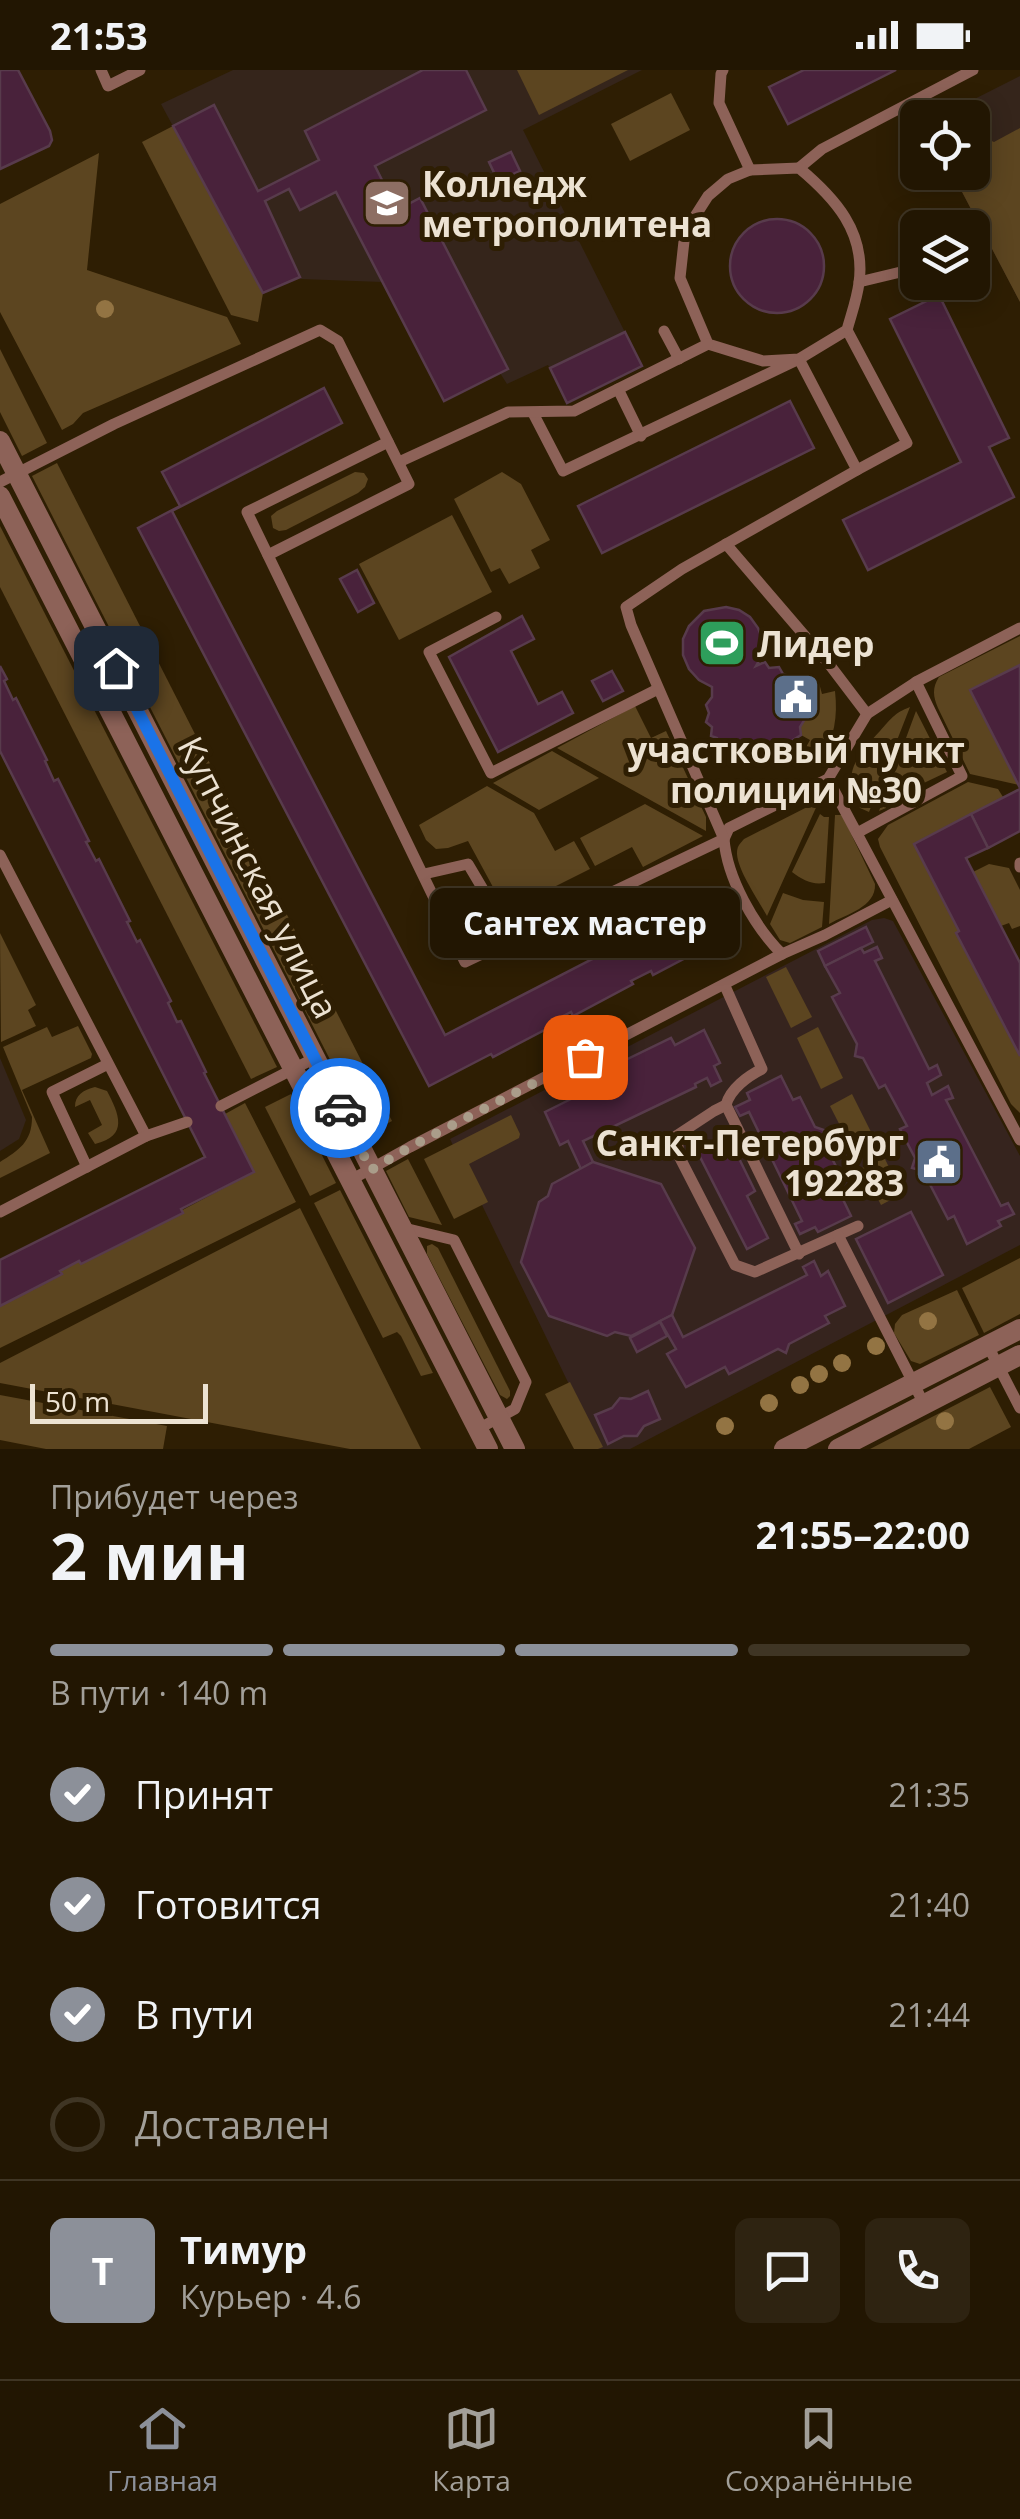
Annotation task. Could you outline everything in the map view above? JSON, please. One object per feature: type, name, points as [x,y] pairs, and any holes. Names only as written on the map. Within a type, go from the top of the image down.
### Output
[{"type":"street","name":"Купчинская улица","points":[[0,441],[7,491],[292,1070],[488,1449]]},
{"type":"street","name":"Купчинская улица","points":[[7,491],[315,1058],[516,1449]]},
{"type":"street","points":[[784,1449],[1020,1329]]},
{"type":"street","points":[[838,1449],[1020,1355]]},
{"type":"lane","points":[[101,70],[108,86],[140,70]]},
{"type":"lane","points":[[723,70],[719,103],[750,170]]},
{"type":"lane","points":[[708,344],[680,278],[686,232],[708,196],[728,179],[750,170],[798,168],[822,150],[973,70]]},
{"type":"lane","points":[[782,954],[761,932],[725,859],[724,839],[626,607],[726,544],[907,444],[848,330],[859,282],[860,255],[844,214],[798,168]]},
{"type":"lane","points":[[859,282],[900,272]]},
{"type":"lane","points":[[7,491],[114,424],[320,330],[338,341],[410,484],[268,554]]},
{"type":"lane","points":[[664,330],[679,358]]},
{"type":"lane","points":[[533,413],[563,471],[799,359],[848,330]]},
{"type":"lane","points":[[398,462],[508,412],[574,411],[708,344],[763,361],[799,359]]},
{"type":"lane","points":[[799,359],[857,470]]},
{"type":"lane","points":[[618,389],[641,436]]},
{"type":"lane","points":[[388,442],[247,512],[465,962],[724,839],[728,828],[828,779],[867,714],[916,682],[1020,628]]},
{"type":"lane","points":[[726,544],[867,714]]},
{"type":"lane","points":[[496,618],[429,652],[491,774],[658,688]]},
{"type":"lane","points":[[857,833],[962,776],[916,682]]},
{"type":"lane","points":[[828,779],[1019,1134]]},
{"type":"lane","points":[[0,855],[146,1136]]},
{"type":"lane","points":[[424,874],[468,864],[512,940]]},
{"type":"lane","points":[[349,1181],[892,900]]},
{"type":"lane","points":[[724,986],[762,1069],[728,1096],[726,1106],[799,1254]]},
{"type":"lane","points":[[220,1106],[315,1058]]},
{"type":"lane","points":[[88,1167],[52,1092],[108,1064]]},
{"type":"lane","points":[[726,1106],[676,1136],[680,1158],[735,1265],[755,1272],[858,1226]]},
{"type":"lane","points":[[0,1212],[146,1136],[187,1122]]},
{"type":"lane","points":[[400,1227],[454,1240],[526,1382],[515,1409],[478,1429]]},
{"type":"lane","points":[[838,1235],[924,1404]]},
{"type":"lane","points":[[988,1346],[1020,1408]]},
{"type":"shaded area","name":"Колледж метрополитена","points":[[233,70],[642,70],[523,130],[642,366],[567,403],[548,365],[507,384],[500,373],[444,401],[382,282],[299,277],[263,293],[161,104]]},
{"type":"shaded area","points":[[517,70],[628,70],[539,115]]},
{"type":"shaded area","points":[[1020,76],[1020,302],[990,245],[990,210],[972,210],[961,190],[990,190],[990,100],[973,100]]},
{"type":"shaded area","points":[[671,93],[690,130],[630,161],[611,124]]},
{"type":"shaded area","points":[[173,126],[263,293],[258,322],[231,315],[142,142]]},
{"type":"shaded area","points":[[1020,128],[1020,302],[990,245],[990,210],[972,210],[961,190],[990,190],[990,140],[994,142]]},
{"type":"shaded area","points":[[99,153],[87,270],[227,317],[241,344],[83,413],[62,430],[0,312],[0,204]]},
{"type":"shaded area","points":[[0,349],[47,443],[22,456],[0,412]]},
{"type":"shaded area","points":[[57,463],[392,1121],[368,1134],[32,476]]},
{"type":"shaded area","points":[[355,472],[364,473],[368,479],[358,493],[286,530],[273,528],[271,516],[277,511]]},
{"type":"shaded area","points":[[502,472],[521,484],[550,540],[531,550],[540,568],[509,584],[500,568],[491,572],[454,499]]},
{"type":"shaded area","points":[[452,515],[492,592],[399,640],[359,564]]},
{"type":"shaded area","points":[[0,526],[277,1067],[251,1079],[0,587]]},
{"type":"shaded area","points":[[1020,636],[1020,665],[970,690],[1019,785],[970,774],[934,692],[939,677]]},
{"type":"shaded area","points":[[793,681],[819,683],[822,694],[835,691],[834,727],[822,760],[805,749],[810,740],[801,735],[800,727],[805,719],[805,703],[799,696],[801,689]]},
{"type":"shaded area","points":[[635,706],[651,738],[666,731],[706,817],[706,831],[557,748]]},
{"type":"shaded area","points":[[910,707],[869,812],[860,808],[854,796],[854,766],[890,720]]},
{"type":"shaded area","points":[[916,711],[947,772],[886,801],[886,808],[879,811]]},
{"type":"shaded area","points":[[552,751],[599,778],[539,810],[493,783]]},
{"type":"shaded area","points":[[968,782],[998,789],[1003,797],[915,844],[1020,1056],[1020,1113],[1011,1104],[878,839],[888,825]]},
{"type":"shaded area","points":[[487,786],[534,813],[555,851],[574,841],[590,869],[506,911],[468,841],[436,849],[419,825]]},
{"type":"shaded area","points":[[819,801],[767,916],[741,869],[738,847],[744,839]]},
{"type":"shaded area","points":[[645,804],[703,836],[643,867],[632,847],[595,866],[580,838]]},
{"type":"shaded area","points":[[820,814],[829,817],[825,883],[807,881],[792,872]]},
{"type":"shaded area","points":[[835,815],[842,815],[875,884],[866,904],[829,924]]},
{"type":"shaded area","points":[[989,864],[1009,868],[1020,890],[1020,926],[1001,926],[973,872]]},
{"type":"shaded area","points":[[783,893],[824,902],[822,927],[790,943],[780,940],[770,924]]},
{"type":"shaded area","points":[[872,920],[893,921],[1020,1156],[1020,1245],[630,1449],[592,1449],[598,1444],[450,1139]]},
{"type":"shaded area","points":[[0,933],[36,1005],[28,1010],[36,1026],[1,1042]]},
{"type":"shaded area","points":[[786,967],[812,1017],[791,1028],[766,977]]},
{"type":"shaded area","points":[[78,1026],[91,1058],[22,1090],[50,1153],[0,1178],[0,1162],[23,1144],[30,1133],[32,1117],[3,1047],[47,1027],[52,1037]]},
{"type":"shaded area","points":[[818,1027],[843,1078],[821,1089],[797,1038]]},
{"type":"shaded area","points":[[0,1058],[26,1120],[19,1139],[0,1151]]},
{"type":"shaded area","points":[[95,1087],[107,1091],[118,1123],[113,1136],[95,1144],[88,1133],[102,1125],[90,1100],[75,1107],[80,1094]]},
{"type":"shaded area","points":[[291,1094],[336,1183],[310,1196],[265,1107]]},
{"type":"shaded area","points":[[852,1094],[874,1138],[852,1149],[830,1106]]},
{"type":"shaded area","points":[[245,1103],[296,1202],[0,1348],[0,1306],[254,1172],[225,1114]]},
{"type":"shaded area","points":[[511,1115],[519,1138],[469,1164],[488,1202],[454,1219],[424,1159]]},
{"type":"shaded area","points":[[884,1157],[902,1194],[881,1205],[862,1168]]},
{"type":"shaded area","points":[[408,1159],[442,1225],[409,1217],[386,1171]]},
{"type":"shaded area","points":[[340,1190],[433,1373],[421,1376],[397,1332],[383,1338],[314,1203]]},
{"type":"shaded area","points":[[300,1208],[421,1449],[350,1449],[0,1383],[0,1363]]},
{"type":"shaded area","points":[[427,1246],[438,1248],[510,1391],[507,1399],[500,1395],[427,1254]]},
{"type":"shaded area","points":[[1020,1258],[1020,1314],[984,1333],[962,1288]]},
{"type":"shaded area","points":[[957,1290],[979,1335],[920,1364],[911,1361],[894,1333],[895,1324],[902,1315]]},
{"type":"shaded area","points":[[570,1382],[603,1447],[574,1449],[545,1394]]},
{"type":"shaded area","points":[[990,1387],[1011,1427],[969,1449],[870,1449]]},
{"type":"shaded area","points":[[0,1395],[167,1426],[163,1449],[46,1449],[0,1440]]},
{"type":"building","points":[[0,70],[18,70],[52,140],[49,146],[0,169]]},
{"type":"building","points":[[423,70],[466,70],[486,110],[375,166],[397,210],[420,198],[508,369],[444,401],[336,192],[300,210],[289,189],[265,201],[300,277],[263,293],[173,126],[214,105],[258,191],[319,160],[305,131]]},
{"type":"building","points":[[804,70],[896,70],[788,124],[769,87]]},
{"type":"building","points":[[511,152],[520,171],[498,181],[489,162]]},
{"type":"building","points":[[768,219],[786,219],[811,232],[821,248],[821,284],[811,300],[786,313],[768,313],[743,300],[730,275],[730,257],[743,232]]},
{"type":"building","points":[[929,300],[941,300],[1009,438],[989,447],[1014,497],[868,570],[843,520],[961,462],[890,319]]},
{"type":"building","points":[[625,332],[642,366],[567,403],[550,368]]},
{"type":"building","points":[[324,388],[342,423],[172,511],[445,1035],[705,901],[723,933],[712,939],[714,943],[653,975],[651,971],[573,1016],[571,1012],[493,1057],[491,1054],[429,1086],[138,528],[180,506],[162,472]]},
{"type":"building","points":[[790,401],[814,448],[602,553],[578,506]]},
{"type":"building","points":[[357,570],[374,603],[358,612],[340,579]]},
{"type":"building","points":[[726,607],[750,617],[758,628],[763,654],[756,666],[765,662],[769,668],[779,667],[801,689],[799,696],[805,703],[801,735],[793,740],[792,747],[764,762],[732,757],[729,750],[720,748],[706,722],[712,687],[689,669],[683,655],[683,639],[689,626],[704,611]]},
{"type":"building","points":[[522,616],[534,639],[511,651],[538,704],[562,692],[573,713],[498,752],[449,657]]},
{"type":"building","points":[[1020,665],[1020,788],[970,690]]},
{"type":"building","points":[[0,666],[13,700],[16,698],[54,781],[58,779],[96,861],[99,859],[254,1172],[181,1209],[183,1213],[81,1264],[79,1261],[0,1306],[0,1260],[205,1157],[0,751]]},
{"type":"building","points":[[612,671],[623,691],[603,701],[592,681]]},
{"type":"building","points":[[1020,789],[1020,831],[988,848],[971,814]]},
{"type":"building","points":[[971,814],[988,848],[966,858],[1020,963],[1020,1056],[914,844]]},
{"type":"building","points":[[477,889],[488,911],[478,916],[467,893]]},
{"type":"building","points":[[866,927],[873,942],[825,966],[818,951]]},
{"type":"building","points":[[877,947],[882,958],[875,961],[929,1069],[937,1065],[941,1075],[927,1083],[932,1095],[948,1086],[953,1098],[946,1100],[1001,1206],[1008,1203],[1014,1214],[998,1221],[1001,1226],[967,1244],[954,1216],[948,1219],[923,1171],[912,1168],[915,1158],[900,1129],[907,1126],[885,1085],[879,1088],[863,1058],[855,1056],[857,1044],[832,997],[840,993],[825,966],[861,948],[864,953]]},
{"type":"building","points":[[704,1030],[720,1063],[714,1066],[721,1081],[711,1086],[707,1078],[696,1087],[583,1141],[593,1162],[581,1169],[568,1141],[560,1145],[545,1112],[575,1097],[570,1087],[671,1038],[675,1045]]},
{"type":"building","points":[[781,1076],[793,1100],[800,1097],[815,1127],[824,1130],[822,1139],[842,1178],[834,1181],[851,1216],[818,1232],[815,1227],[800,1234],[795,1224],[802,1221],[749,1112],[740,1116],[735,1107],[750,1100],[747,1093]]},
{"type":"building","points":[[728,1136],[755,1191],[747,1196],[768,1238],[747,1249],[697,1151]]},
{"type":"building","points":[[593,1162],[661,1184],[695,1248],[672,1315],[631,1336],[615,1332],[607,1336],[549,1316],[521,1262],[539,1202],[548,1196],[552,1184]]},
{"type":"building","points":[[911,1212],[943,1275],[888,1303],[856,1239]]},
{"type":"building","points":[[814,1261],[821,1276],[828,1271],[845,1306],[825,1316],[829,1323],[789,1344],[786,1353],[778,1349],[729,1374],[725,1367],[686,1387],[667,1354],[676,1349],[660,1321],[672,1315],[683,1337],[807,1275],[803,1267]]},
{"type":"building","points":[[660,1322],[667,1336],[637,1352],[630,1338]]},
{"type":"building","points":[[648,1391],[660,1419],[644,1426],[637,1436],[624,1436],[608,1444],[595,1415],[612,1408],[620,1398],[631,1399]]},
{"type":"way so far","points":[[340,1108],[371,1170],[585,1057]]},
{"type":"place","name":"Колледж метрополитена","points":[[387,203]]},
{"type":"place","name":"Лидер","points":[[722,643]]},
{"type":"place","name":"участковый пункт полиции №30","points":[[796,697]]},
{"type":"place","name":"Сантех мастер","points":[[585,1057]]},
{"type":"place","name":"Санкт-Петербург 192283","points":[[939,1162]]},
{"type":"route","points":[[116,668],[340,1108]]}]
